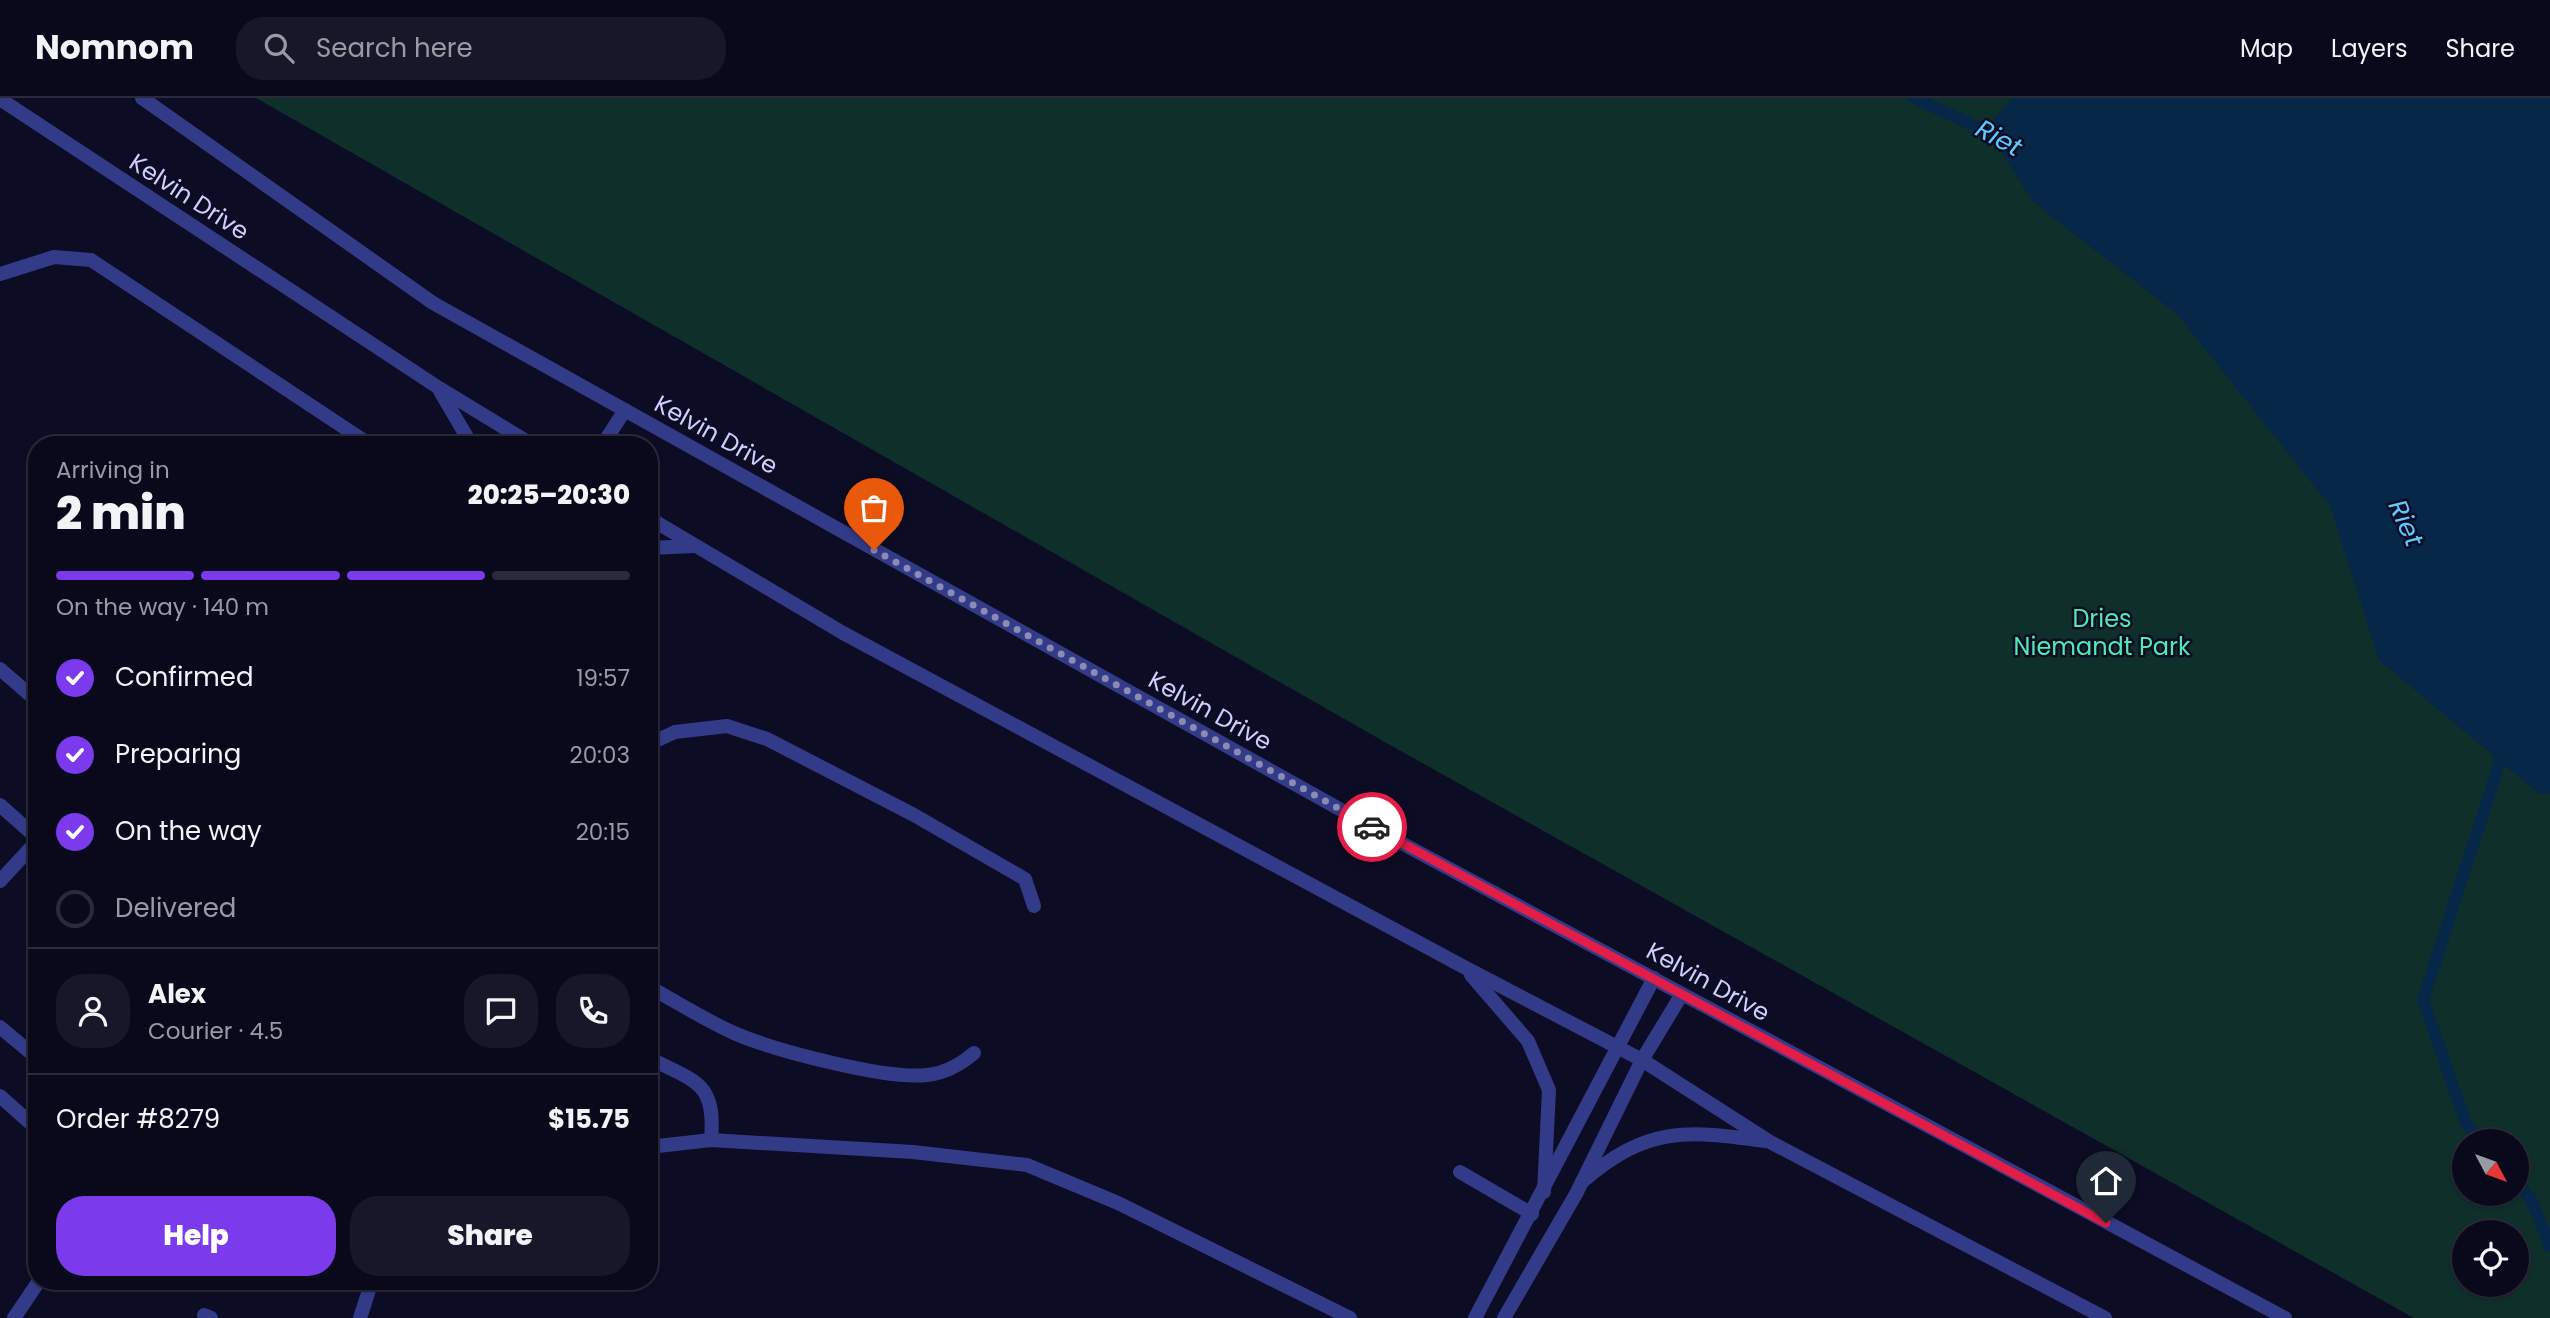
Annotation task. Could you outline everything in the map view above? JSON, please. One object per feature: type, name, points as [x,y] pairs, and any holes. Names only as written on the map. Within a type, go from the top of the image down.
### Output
[{"type":"street","name":"Kelvin Drive","points":[[142,98],[433,303],[1343,811],[2285,1318]]},
{"type":"street","name":"Kelvin Drive","points":[[0,99],[439,388],[518,436]]},
{"type":"street","points":[[0,274],[54,257],[92,260],[357,436]]},
{"type":"street","points":[[439,388],[466,436]]},
{"type":"street","points":[[608,436],[625,410]]},
{"type":"street","points":[[658,524],[843,633],[1464,968],[1642,1060],[1770,1142],[2105,1318]]},
{"type":"street","points":[[658,548],[694,546]]},
{"type":"street","points":[[0,669],[28,693]]},
{"type":"street","points":[[658,740],[675,732],[727,726],[767,738],[1025,879],[1034,906]]},
{"type":"street","points":[[0,805],[28,831]]},
{"type":"street","points":[[0,881],[28,850]]},
{"type":"street","points":[[1464,968],[1528,1041],[1545,1076],[1549,1090],[1544,1192]]},
{"type":"street","points":[[1475,1318],[1544,1192],[1654,978]]},
{"type":"street","points":[[658,992],[734,1033],[787,1052],[906,1076],[929,1075],[957,1068],[974,1053]]},
{"type":"street","points":[[1504,1318],[1582,1182],[1642,1060],[1682,994]]},
{"type":"street","points":[[0,1027],[28,1050]]},
{"type":"street","points":[[658,1063],[690,1079],[706,1091],[713,1110],[711,1140]]},
{"type":"street","points":[[0,1096],[28,1121]]},
{"type":"street","points":[[1582,1182],[1617,1155],[1649,1140],[1674,1133],[1705,1133],[1770,1142]]},
{"type":"street","points":[[658,1146],[711,1140],[913,1152],[1027,1166],[1118,1203],[1350,1318]]},
{"type":"street","points":[[1460,1172],[1532,1214]]},
{"type":"street","points":[[14,1318],[33,1290]]},
{"type":"street","points":[[360,1318],[370,1290]]},
{"type":"green space","name":"Dries Niemandt Park","points":[[256,98],[2550,98],[2550,1318],[2414,1318],[1390,745]]},
{"type":"water","points":[[2012,98],[2550,98],[2550,794],[2538,793],[2379,660],[2330,506],[2177,314],[2033,202],[1986,128]]},
{"type":"waterway","name":"Riet","points":[[1914,98],[2000,137]]},
{"type":"waterway","name":"Riet","points":[[2471,1129],[2466,1123],[2423,1000],[2500,761],[2495,745]]},
{"type":"waterway","name":"Riet","points":[[2529,1197],[2550,1246]]},
{"type":"way so far","points":[[874,550],[1372,827]]},
{"type":"route","points":[[1372,827],[2106,1223]]}]
